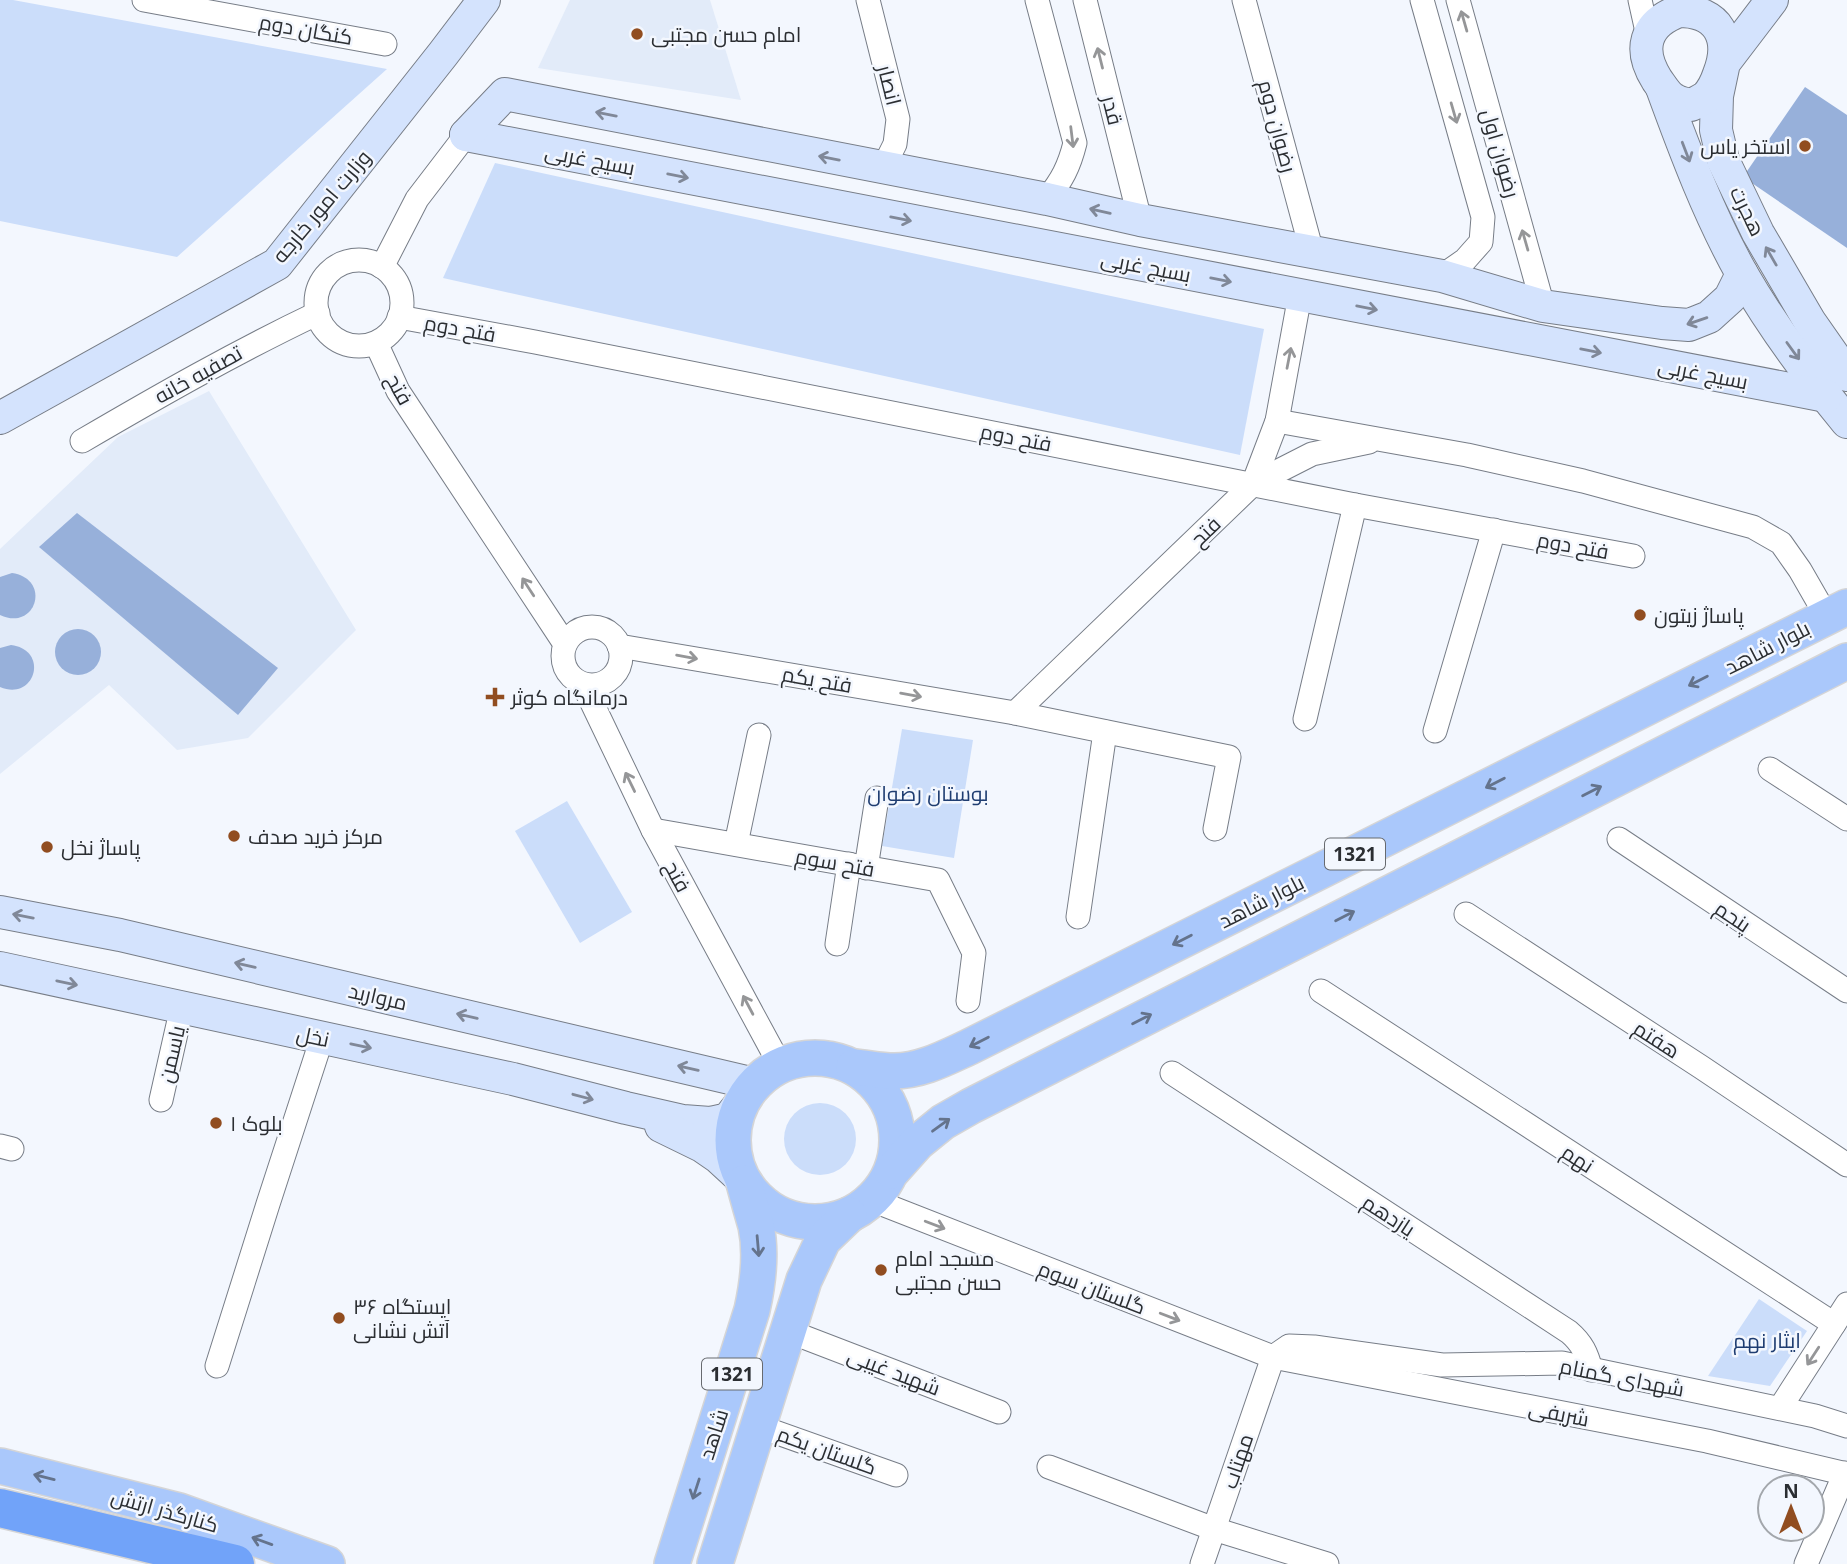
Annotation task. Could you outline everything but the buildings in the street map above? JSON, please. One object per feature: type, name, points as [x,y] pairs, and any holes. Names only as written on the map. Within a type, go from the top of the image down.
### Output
[{"type":"highway","points":[[0,1508],[141,1554]]},
{"type":"highway","points":[[0,1528],[141,1554],[234,1564]]},
{"type":"main road","name":"وزارت امور خارجه","points":[[0,418],[277,264],[484,0]]},
{"type":"main road","name":"هجرت","points":[[1772,0],[1724,63],[1716,130],[1723,160],[1758,233],[1810,322],[1837,386],[1847,422]]},
{"type":"main road","points":[[1694,4],[1716,24],[1726,49],[1724,63],[1714,88],[1691,105],[1674,100],[1662,88],[1648,62],[1646,50],[1648,36],[1655,24],[1694,4]]},
{"type":"main road","name":"هجرت","points":[[1662,88],[1700,188],[1742,274],[1787,342],[1837,386]]},
{"type":"main road","name":"بسیج غربی","points":[[466,135],[505,94],[1047,199],[1140,220],[1443,276],[1543,306],[1689,325],[1709,317],[1730,298],[1742,274]]},
{"type":"main road","name":"بسیج غربی","points":[[466,135],[1300,295],[1837,386]]},
{"type":"main road","points":[[1300,295],[1312,253]]},
{"type":"main road","name":"بلوار شاهد","points":[[854,1067],[910,1070],[928,1066],[969,1048],[1837,612]]},
{"type":"main road","name":"1321","points":[[892,1171],[917,1143],[943,1122],[971,1106],[1847,661]]},
{"type":"main road","name":"مروارید","points":[[0,912],[120,935],[758,1085]]},
{"type":"main road","name":"نخل","points":[[0,968],[513,1079],[626,1108]]},
{"type":"main road","points":[[804,1058],[830,1059],[854,1067],[874,1081],[888,1101],[896,1124],[897,1148],[892,1171],[880,1192],[860,1208],[828,1221],[807,1222],[786,1217],[767,1207],[718,1157],[702,1146],[626,1108],[683,1121],[710,1123],[728,1119],[758,1085],[804,1058]]},
{"type":"main road","points":[[743,1180],[734,1155],[733,1129],[758,1085]]},
{"type":"main road","name":"شاهد","points":[[672,1564],[756,1290],[758,1241],[743,1180]]},
{"type":"main road","name":"شاهد","points":[[715,1564],[804,1280],[823,1240],[860,1208]]},
{"type":"main road","name":"کنارگذر ارتش","points":[[0,1466],[179,1511],[327,1564]]},
{"type":"street","name":"کنگان دوم","points":[[145,0],[385,44]]},
{"type":"street","name":"انصار","points":[[868,0],[898,120],[895,144],[883,168]]},
{"type":"street","points":[[1037,0],[1075,143],[1070,163],[1061,181],[1047,199]]},
{"type":"street","name":"قدر","points":[[1085,0],[1140,220]]},
{"type":"street","name":"رضوان دوم","points":[[1244,0],[1312,253]]},
{"type":"street","name":"رضوان اول","points":[[1422,0],[1483,217],[1481,242],[1465,260],[1443,276]]},
{"type":"street","name":"رضوان اول","points":[[1458,0],[1543,306]]},
{"type":"street","points":[[1640,0],[1648,36]]},
{"type":"street","points":[[382,267],[417,199],[466,135]]},
{"type":"street","points":[[369,261],[382,267],[400,287],[402,300],[397,326],[388,336],[376,343],[352,346],[340,342],[322,325],[318,313],[317,299],[321,285],[329,273],[340,265],[369,261]]},
{"type":"street","name":"فتح","points":[[1015,713],[1253,484],[1277,421],[1300,295]]},
{"type":"street","name":"تصفیه خانه","points":[[82,441],[194,376],[318,313]]},
{"type":"street","name":"فتح دوم","points":[[399,317],[522,339],[1355,505],[1633,556]]},
{"type":"street","name":"فتح","points":[[376,343],[398,391],[565,644]]},
{"type":"street","points":[[1277,421],[1467,455],[1583,481],[1753,527],[1781,543],[1800,570],[1837,612]]},
{"type":"street","points":[[1253,484],[1312,454],[1383,440]]},
{"type":"street","points":[[1305,719],[1355,505]]},
{"type":"street","points":[[1435,731],[1494,530]]},
{"type":"street","points":[[589,627],[608,631],[619,646],[620,664],[610,679],[601,684],[583,684],[575,680],[564,663],[565,644],[571,635],[579,630],[589,627]]},
{"type":"street","name":"فتح یکم","points":[[619,646],[1015,713],[1229,757],[1214,829]]},
{"type":"street","name":"فتح","points":[[583,684],[653,830],[758,1085]]},
{"type":"street","points":[[1078,917],[1105,732]]},
{"type":"street","points":[[736,844],[759,735]]},
{"type":"street","points":[[1770,769],[1847,819]]},
{"type":"street","points":[[837,944],[877,798]]},
{"type":"street","name":"فتح سوم","points":[[653,830],[938,880],[974,953],[968,1000]]},
{"type":"street","name":"پنجم","points":[[1619,839],[1847,991]]},
{"type":"street","name":"هفتم","points":[[1466,914],[1847,1165]]},
{"type":"street","name":"نهم","points":[[1321,991],[1834,1324]]},
{"type":"street","name":"یاسمن","points":[[161,1100],[182,1007]]},
{"type":"street","points":[[217,1366],[322,1038]]},
{"type":"street","name":"یازدهم","points":[[1172,1073],[1569,1332],[1584,1349],[1591,1370]]},
{"type":"street","name":"گلستان سوم","points":[[860,1208],[1273,1357]]},
{"type":"street","points":[[1780,1408],[1847,1304]]},
{"type":"street","name":"شهید غیبی","points":[[788,1331],[999,1412]]},
{"type":"street","name":"شهدای گمنام","points":[[1273,1357],[1289,1346],[1302,1346],[1442,1365],[1562,1363],[1780,1408],[1847,1426]]},
{"type":"street","name":"شریفی","points":[[1273,1357],[1707,1441],[1846,1473],[1806,1564]]},
{"type":"street","name":"مهتاب","points":[[1202,1564],[1273,1357]]},
{"type":"street","name":"گلستان یکم","points":[[758,1426],[896,1475]]},
{"type":"street","points":[[1049,1467],[1214,1529],[1328,1564]]},
{"type":"shaded area","name":"امام حسن مجتبی","points":[[570,0],[710,0],[741,100],[538,68]]},
{"type":"shaded area","name":"استخر یاس","points":[[1805,87],[1847,115],[1847,248],[1743,177]]},
{"type":"shaded area","points":[[209,391],[356,630],[248,738],[177,750],[109,685],[0,774],[0,549],[118,437]]},
{"type":"shaded area","points":[[77,513],[278,668],[238,715],[39,547]]},
{"type":"shaded area","points":[[12,573],[24,577],[32,584],[35,593],[30,611],[23,616],[12,618],[0,615],[0,577]]},
{"type":"shaded area","points":[[78,629],[94,636],[101,652],[94,668],[78,675],[62,668],[55,652],[62,636]]},
{"type":"shaded area","points":[[11,645],[23,649],[31,656],[34,664],[29,682],[12,690],[0,687],[0,648]]},
{"type":"green space","points":[[0,0],[13,0],[387,69],[177,257],[0,221]]},
{"type":"green space","points":[[495,163],[1264,329],[1240,455],[443,278]]},
{"type":"green space","name":"بوستان رضوان","points":[[902,729],[973,740],[954,858],[882,846]]},
{"type":"green space","points":[[567,801],[632,912],[580,943],[515,831]]},
{"type":"green space","points":[[820,1103],[834,1106],[846,1113],[853,1125],[856,1139],[853,1153],[846,1165],[834,1172],[820,1175],[806,1172],[794,1165],[787,1153],[784,1139],[787,1125],[794,1113],[806,1106]]},
{"type":"green space","name":"ایثار نهم","points":[[1759,1299],[1807,1331],[1770,1386],[1708,1376]]},
{"type":"place","name":"امام حسن مجتبی","points":[[637,34]]},
{"type":"place","name":"استخر یاس","points":[[1805,146]]},
{"type":"place","name":"پاساژ زیتون","points":[[1640,615]]},
{"type":"place","name":"درمانگاه کوثر","points":[[495,697]]},
{"type":"place","name":"مرکز خرید صدف","points":[[234,836]]},
{"type":"place","name":"پاساژ نخل","points":[[47,847]]},
{"type":"place","name":"۱ بلوک","points":[[216,1123]]},
{"type":"place","name":"مسجد امام حسن مجتبی","points":[[881,1270]]},
{"type":"place","name":"ایستگاه ۳۶ آتش نشانی","points":[[339,1318]]}]
